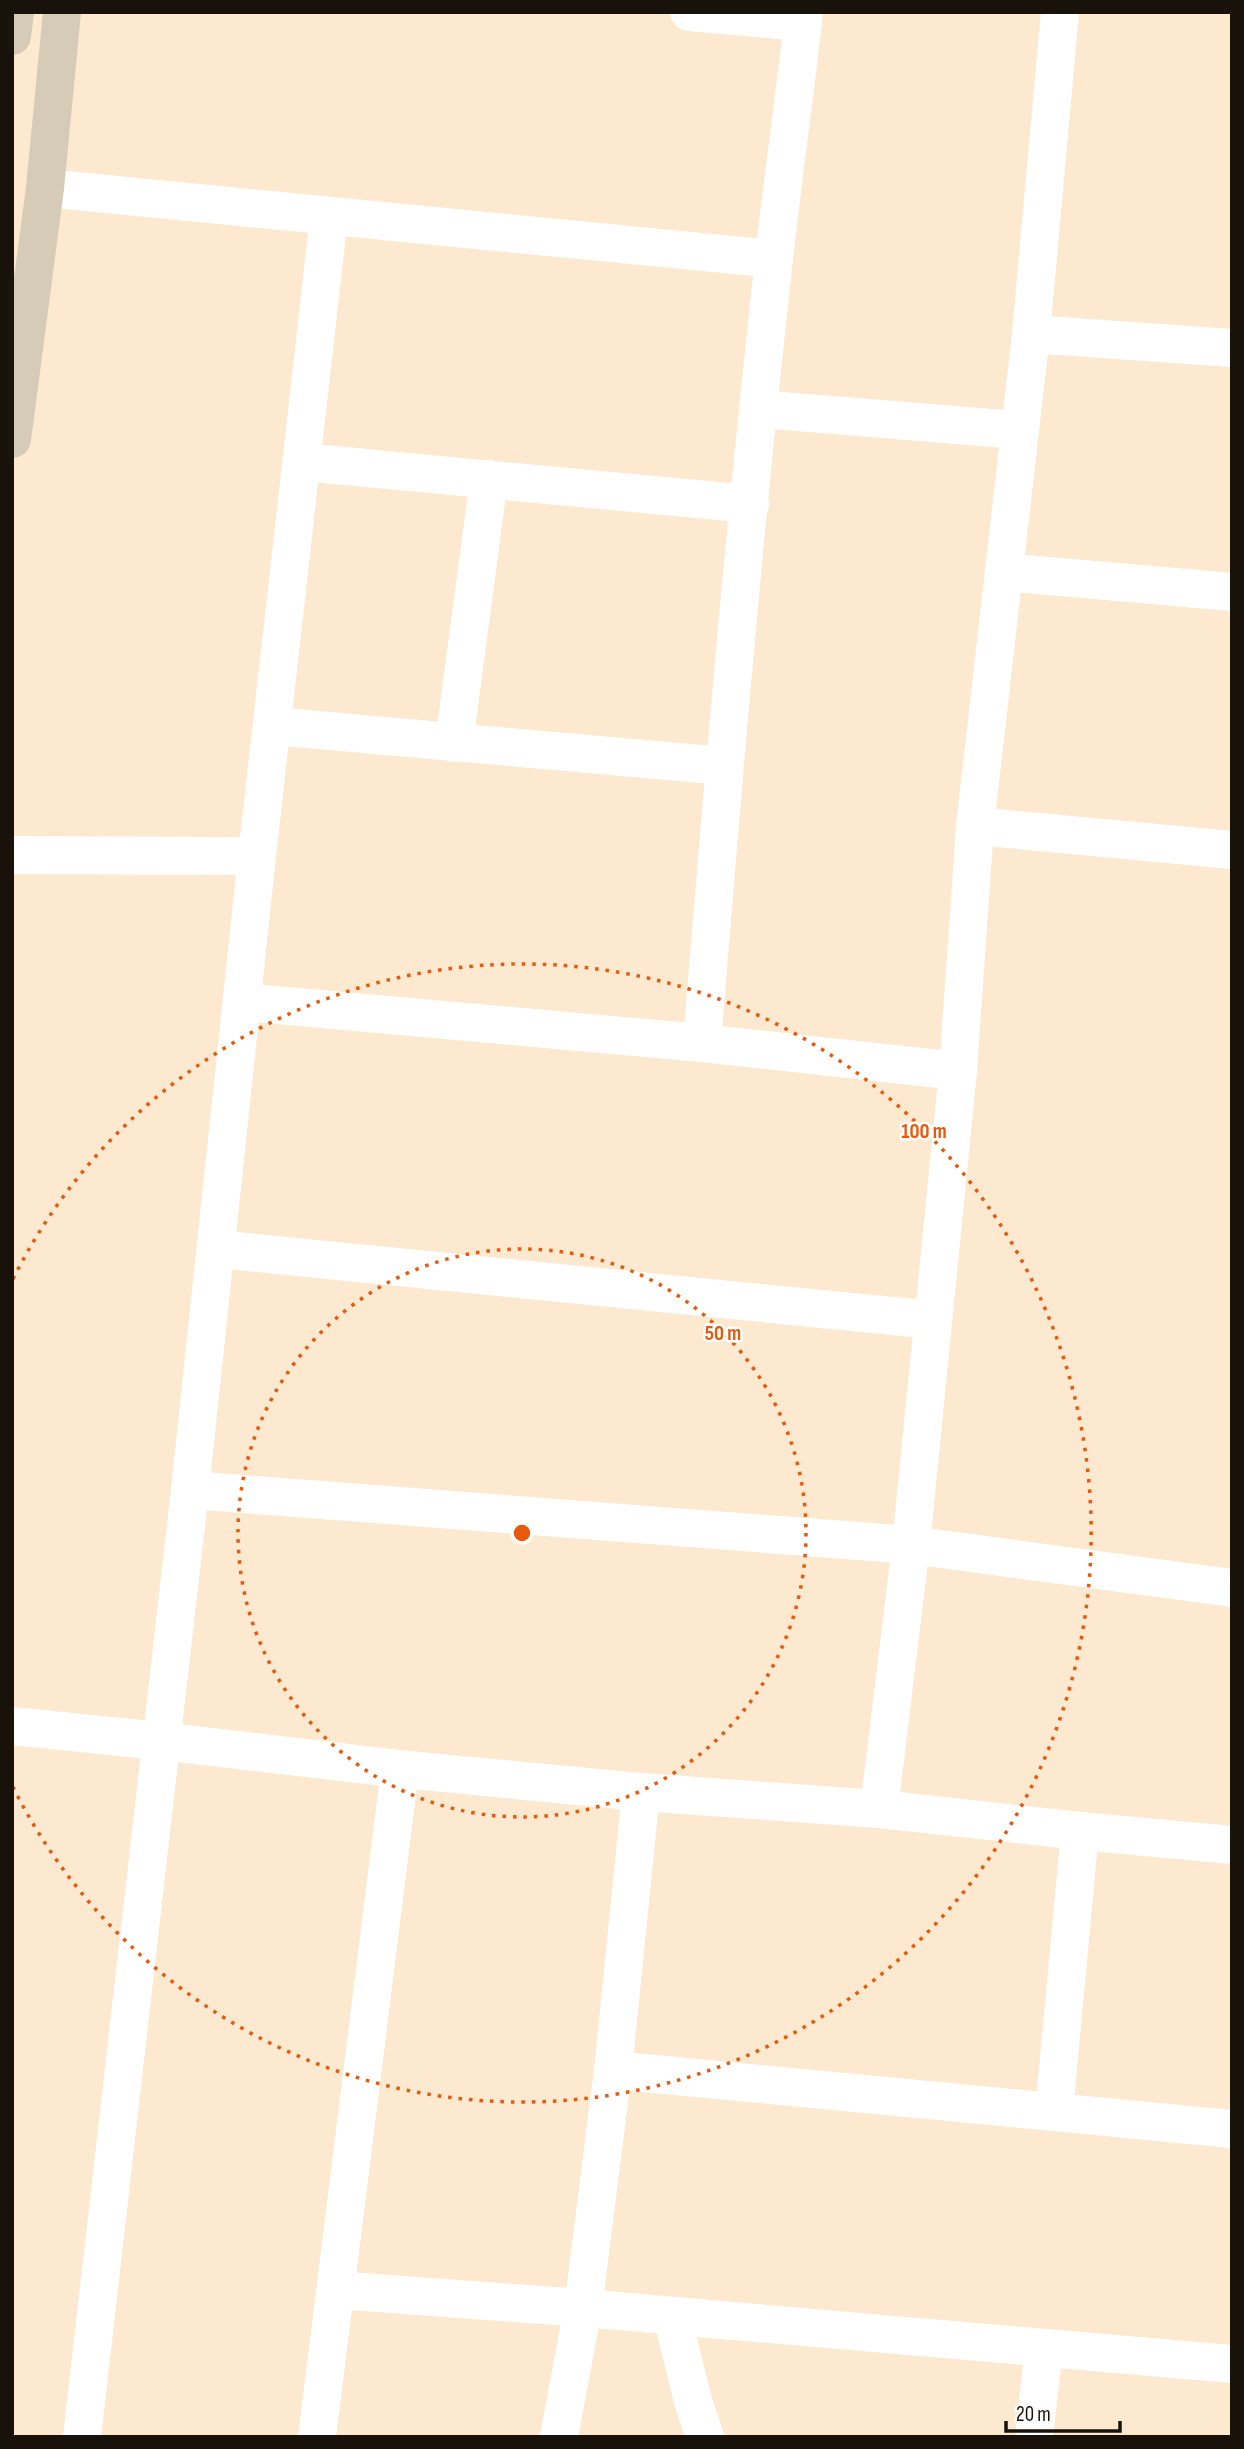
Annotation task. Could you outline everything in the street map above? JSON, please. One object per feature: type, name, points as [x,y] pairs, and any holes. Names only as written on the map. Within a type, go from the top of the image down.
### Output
[{"type":"street","points":[[12,36],[15,12]]},
{"type":"street","points":[[13,421],[45,188],[62,12]]},
{"type":"street","points":[[689,12],[804,17],[774,258],[724,766],[702,1043]]},
{"type":"street","points":[[879,1809],[911,1545],[958,1071],[975,826],[1031,334],[1060,12]]},
{"type":"street","points":[[45,188],[774,258]]},
{"type":"street","points":[[82,2437],[190,1490],[257,856],[329,216]]},
{"type":"street","points":[[1031,334],[1232,348]]},
{"type":"street","points":[[759,409],[1018,430]]},
{"type":"street","points":[[302,461],[750,504]]},
{"type":"street","points":[[454,743],[489,479]]},
{"type":"street","points":[[1004,572],[1232,592]]},
{"type":"street","points":[[273,726],[724,766]]},
{"type":"street","points":[[975,826],[1232,850]]},
{"type":"street","points":[[12,855],[257,856]]},
{"type":"street","points":[[243,1002],[702,1043],[958,1071]]},
{"type":"street","points":[[216,1249],[933,1320]]},
{"type":"street","points":[[190,1490],[911,1545],[1232,1588]]},
{"type":"street","points":[[12,1727],[400,1769],[641,1792],[879,1809],[1232,1845]]},
{"type":"street","points":[[317,2437],[400,1769]]},
{"type":"street","points":[[559,2437],[583,2308],[613,2070],[641,1792]]},
{"type":"street","points":[[1054,2112],[1080,1831]]},
{"type":"street","points":[[613,2070],[1232,2129]]},
{"type":"street","points":[[336,2290],[583,2308],[1232,2364]]},
{"type":"street","points":[[672,2316],[693,2401],[705,2437]]},
{"type":"street","points":[[1034,2437],[1044,2348]]}]
